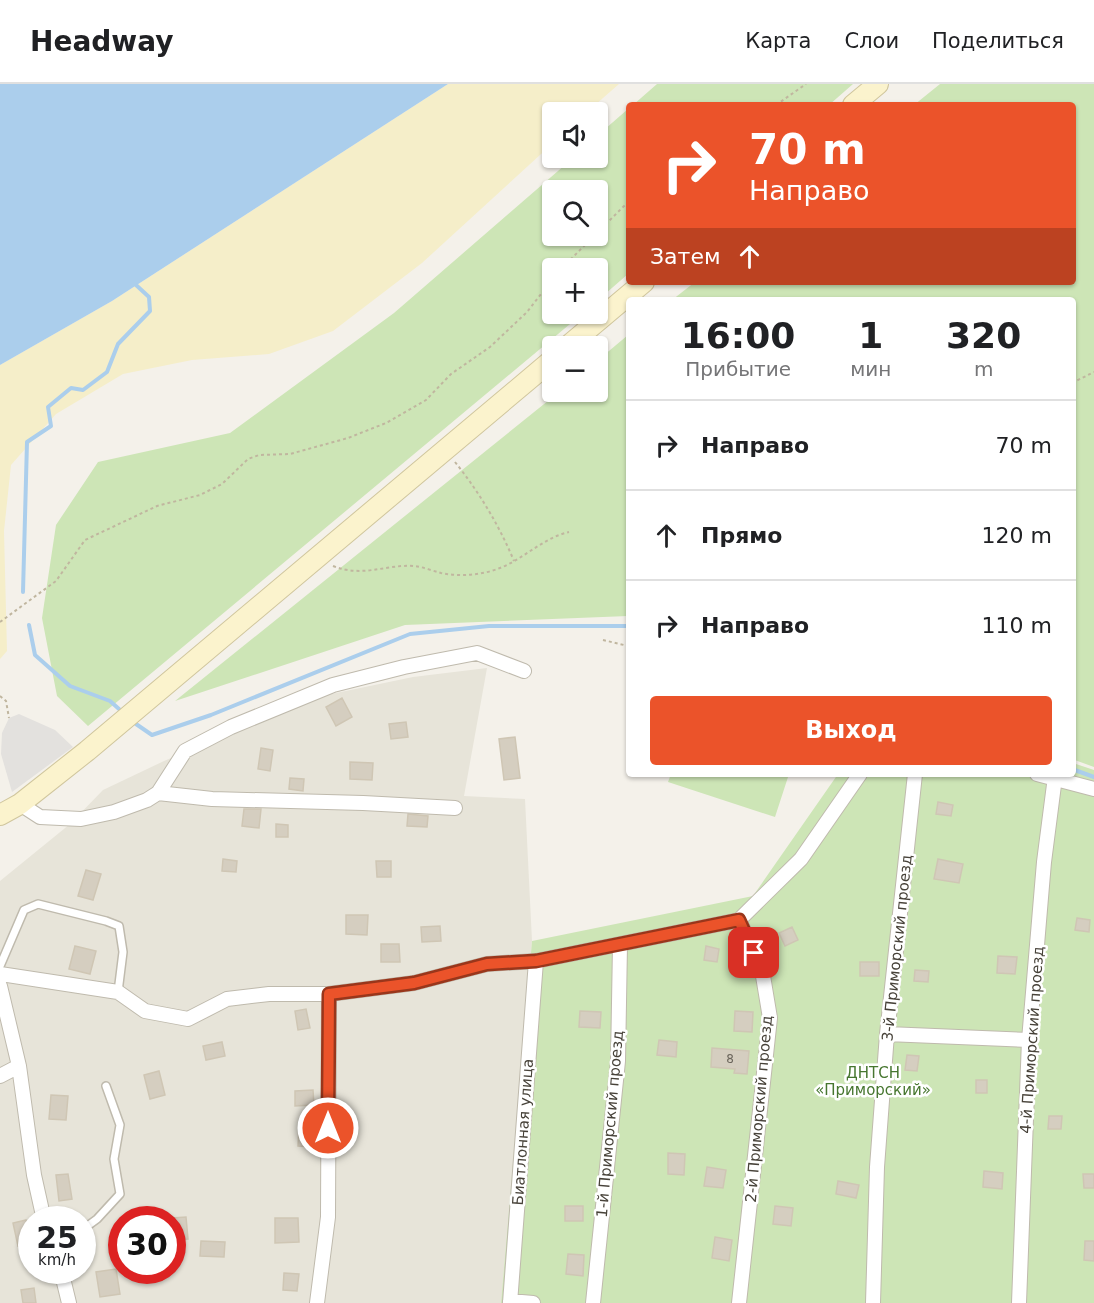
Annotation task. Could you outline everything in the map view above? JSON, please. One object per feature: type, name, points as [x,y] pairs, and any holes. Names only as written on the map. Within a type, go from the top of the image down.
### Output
[{"type":"main road","points":[[857,102],[878,84]]},
{"type":"main road","points":[[626,297],[640,285]]},
{"type":"main road","points":[[580,336],[626,297]]},
{"type":"main road","points":[[0,815],[20,804],[542,368]]},
{"type":"street","points":[[20,804],[40,817],[81,819],[114,812],[147,800],[158,793],[185,751],[231,727],[333,685],[404,667],[477,653],[524,671]]},
{"type":"street","points":[[0,974],[118,992],[145,1011],[188,1019],[227,999],[269,994],[329,994],[414,983],[487,964],[536,961],[739,920],[801,859],[858,777]]},
{"type":"street","name":"3-й Приморский проезд","points":[[873,1303],[877,1167],[887,1034],[915,777]]},
{"type":"street","points":[[1055,777],[1094,789]]},
{"type":"street","name":"4-й Приморский проезд","points":[[1018,1303],[1029,1040],[1044,862],[1055,777]]},
{"type":"street","points":[[158,793],[212,799],[455,808]]},
{"type":"street","name":"2-й Приморский проезд","points":[[739,920],[762,970],[770,1018],[739,1303]]},
{"type":"street","name":"1-й Приморский проезд","points":[[593,1303],[618,1061],[620,945]]},
{"type":"street","name":"Биатлонная улица","points":[[510,1302],[536,961]]},
{"type":"street","points":[[0,986],[19,1066],[34,1175],[41,1206]]},
{"type":"street","points":[[317,1303],[328,1216],[329,994]]},
{"type":"street","points":[[887,1034],[1029,1040]]},
{"type":"street","points":[[0,1076],[19,1066]]},
{"type":"street","points":[[64,1284],[69,1303]]},
{"type":"street","points":[[510,1302],[533,1303]]},
{"type":"lane","points":[[0,966],[24,910],[38,904],[119,926],[123,952],[118,992]]},
{"type":"lane","points":[[96,1220],[120,1194],[114,1159],[120,1125],[106,1086]]},
{"type":"path","points":[[780,102],[807,84]]},
{"type":"path","points":[[608,222],[626,204]]},
{"type":"path","points":[[572,258],[584,246]]},
{"type":"path","points":[[0,622],[56,581],[85,540],[157,506],[200,495],[222,484],[248,459],[259,454],[290,454],[348,438],[386,423],[426,400],[451,374],[489,347],[527,312],[542,293]]},
{"type":"path","points":[[1076,381],[1094,372]]},
{"type":"path","points":[[445,450],[471,482],[501,531],[514,561]]},
{"type":"path","points":[[316,559],[348,572],[414,566],[445,573],[471,575],[500,568],[528,554],[558,534],[569,532]]},
{"type":"path","points":[[603,640],[626,646]]},
{"type":"path","points":[[0,696],[6,701],[9,718]]},
{"type":"shaded area","points":[[487,668],[464,796],[525,799],[532,941],[501,1303],[0,1303],[0,881],[70,824],[103,790],[164,761],[317,697],[413,677]]},
{"type":"shaded area","points":[[19,714],[55,730],[73,747],[12,792],[1,754],[2,733],[9,718]]},
{"type":"green space","points":[[657,84],[853,84],[832,102],[636,102]]},
{"type":"green space","points":[[940,84],[1094,84],[1094,767],[1076,760],[1076,297],[676,297],[691,285],[1076,285],[1076,102],[918,102]]},
{"type":"green space","points":[[626,111],[626,276],[608,291],[608,258],[542,258],[542,324],[570,324],[556,336],[542,336],[542,347],[88,726],[57,696],[42,618],[56,525],[98,462],[230,433],[394,313],[542,185],[542,246],[608,246],[608,180],[548,180],[561,168],[608,168],[608,126]]},
{"type":"green space","points":[[626,337],[626,616],[405,625],[175,701],[547,402],[608,402],[608,352]]},
{"type":"green space","name":"ДНТСН «Приморский»","points":[[1076,764],[1094,770],[1094,1303],[501,1303],[532,941],[753,896],[836,777],[1076,777]]},
{"type":"green space","points":[[670,777],[788,777],[775,817],[668,782]]},
{"type":"sand","points":[[448,84],[619,84],[598,102],[542,102],[542,153],[422,263],[333,331],[269,354],[192,360],[123,374],[56,414],[11,465],[4,531],[7,651],[0,659],[0,365],[112,301]]},
{"type":"water","points":[[0,84],[448,84],[112,301],[0,365]]},
{"type":"building","points":[[342,698],[352,717],[336,726],[326,707]]},
{"type":"building","points":[[406,722],[408,737],[391,739],[389,724]]},
{"type":"building","points":[[515,737],[520,778],[504,780],[499,739]]},
{"type":"building","points":[[261,748],[273,750],[270,771],[258,769]]},
{"type":"building","points":[[350,762],[373,763],[372,780],[350,779]]},
{"type":"building","points":[[290,778],[304,779],[303,791],[289,789]]},
{"type":"building","points":[[938,802],[953,805],[951,816],[936,814]]},
{"type":"building","points":[[244,809],[261,809],[259,828],[242,826]]},
{"type":"building","points":[[408,814],[428,816],[427,827],[407,826]]},
{"type":"building","points":[[276,824],[288,825],[288,837],[276,837]]},
{"type":"building","points":[[223,859],[237,861],[236,872],[222,871]]},
{"type":"building","points":[[938,859],[963,864],[959,883],[934,879]]},
{"type":"building","points":[[376,861],[391,861],[391,877],[377,877]]},
{"type":"building","points":[[86,870],[101,874],[93,900],[78,896]]},
{"type":"building","points":[[346,915],[368,915],[367,935],[346,934]]},
{"type":"building","points":[[1077,918],[1090,920],[1089,932],[1075,930]]},
{"type":"building","points":[[440,926],[441,941],[422,942],[421,927]]},
{"type":"building","points":[[792,927],[798,940],[785,946],[779,933]]},
{"type":"building","points":[[381,944],[399,944],[400,962],[381,962]]},
{"type":"building","points":[[75,946],[96,951],[90,974],[69,969]]},
{"type":"building","points":[[706,946],[719,949],[717,962],[704,960]]},
{"type":"building","points":[[998,956],[1017,957],[1015,974],[997,973]]},
{"type":"building","points":[[860,962],[879,962],[879,976],[860,976]]},
{"type":"building","points":[[915,970],[929,971],[928,982],[914,981]]},
{"type":"building","points":[[306,1009],[310,1028],[298,1030],[295,1011]]},
{"type":"building","points":[[580,1011],[601,1012],[600,1028],[579,1027]]},
{"type":"building","points":[[735,1011],[753,1012],[752,1032],[734,1031]]},
{"type":"building","points":[[659,1040],[677,1042],[676,1057],[657,1055]]},
{"type":"building","points":[[222,1042],[225,1056],[206,1060],[203,1046]]},
{"type":"building","points":[[712,1048],[749,1051],[747,1074],[734,1073],[735,1069],[711,1067]]},
{"type":"building","points":[[907,1055],[919,1056],[917,1071],[905,1070]]},
{"type":"building","points":[[159,1071],[165,1095],[150,1099],[144,1075]]},
{"type":"building","points":[[976,1080],[987,1080],[987,1093],[976,1093]]},
{"type":"building","points":[[313,1090],[314,1105],[295,1106],[295,1091]]},
{"type":"building","points":[[51,1095],[68,1096],[66,1120],[49,1119]]},
{"type":"building","points":[[1049,1116],[1062,1116],[1061,1129],[1048,1129]]},
{"type":"building","points":[[299,1126],[315,1127],[314,1147],[298,1146]]},
{"type":"building","points":[[668,1153],[685,1154],[684,1175],[668,1174]]},
{"type":"building","points":[[707,1167],[726,1170],[723,1188],[704,1186]]},
{"type":"building","points":[[984,1171],[1003,1173],[1002,1189],[983,1187]]},
{"type":"building","points":[[68,1174],[72,1199],[59,1201],[56,1175]]},
{"type":"building","points":[[1083,1174],[1094,1174],[1094,1188],[1084,1188]]},
{"type":"building","points":[[838,1181],[859,1185],[856,1198],[836,1194]]},
{"type":"building","points":[[565,1206],[583,1206],[583,1221],[565,1221]]},
{"type":"building","points":[[775,1206],[793,1208],[791,1226],[773,1224]]},
{"type":"building","points":[[275,1218],[298,1218],[299,1242],[275,1243]]},
{"type":"building","points":[[18,1222],[18,1246],[13,1223]]},
{"type":"building","points":[[715,1237],[732,1240],[729,1261],[712,1258]]},
{"type":"building","points":[[201,1241],[225,1242],[224,1257],[200,1256]]},
{"type":"building","points":[[1085,1241],[1094,1241],[1094,1261],[1084,1260]]},
{"type":"building","points":[[568,1254],[584,1255],[583,1276],[566,1274]]},
{"type":"building","points":[[108,1270],[108,1284],[118,1284],[120,1294],[100,1297],[96,1272]]},
{"type":"building","points":[[284,1273],[299,1274],[297,1291],[283,1290]]},
{"type":"building","points":[[34,1288],[36,1303],[23,1303],[21,1290]]},
{"type":"waterway","points":[[23,592],[27,442],[51,426],[48,407],[71,388],[83,390],[107,372],[118,344],[150,311],[149,297],[136,285]]},
{"type":"waterway","points":[[29,625],[35,655],[70,686],[110,701],[119,709]]},
{"type":"waterway","points":[[136,724],[152,735],[211,715],[410,634],[489,626],[626,626]]},
{"type":"waterway","points":[[1076,770],[1094,777]]},
{"type":"route","points":[[328,1128],[329,994],[414,983],[487,964],[536,961],[739,920],[754,953]]}]
